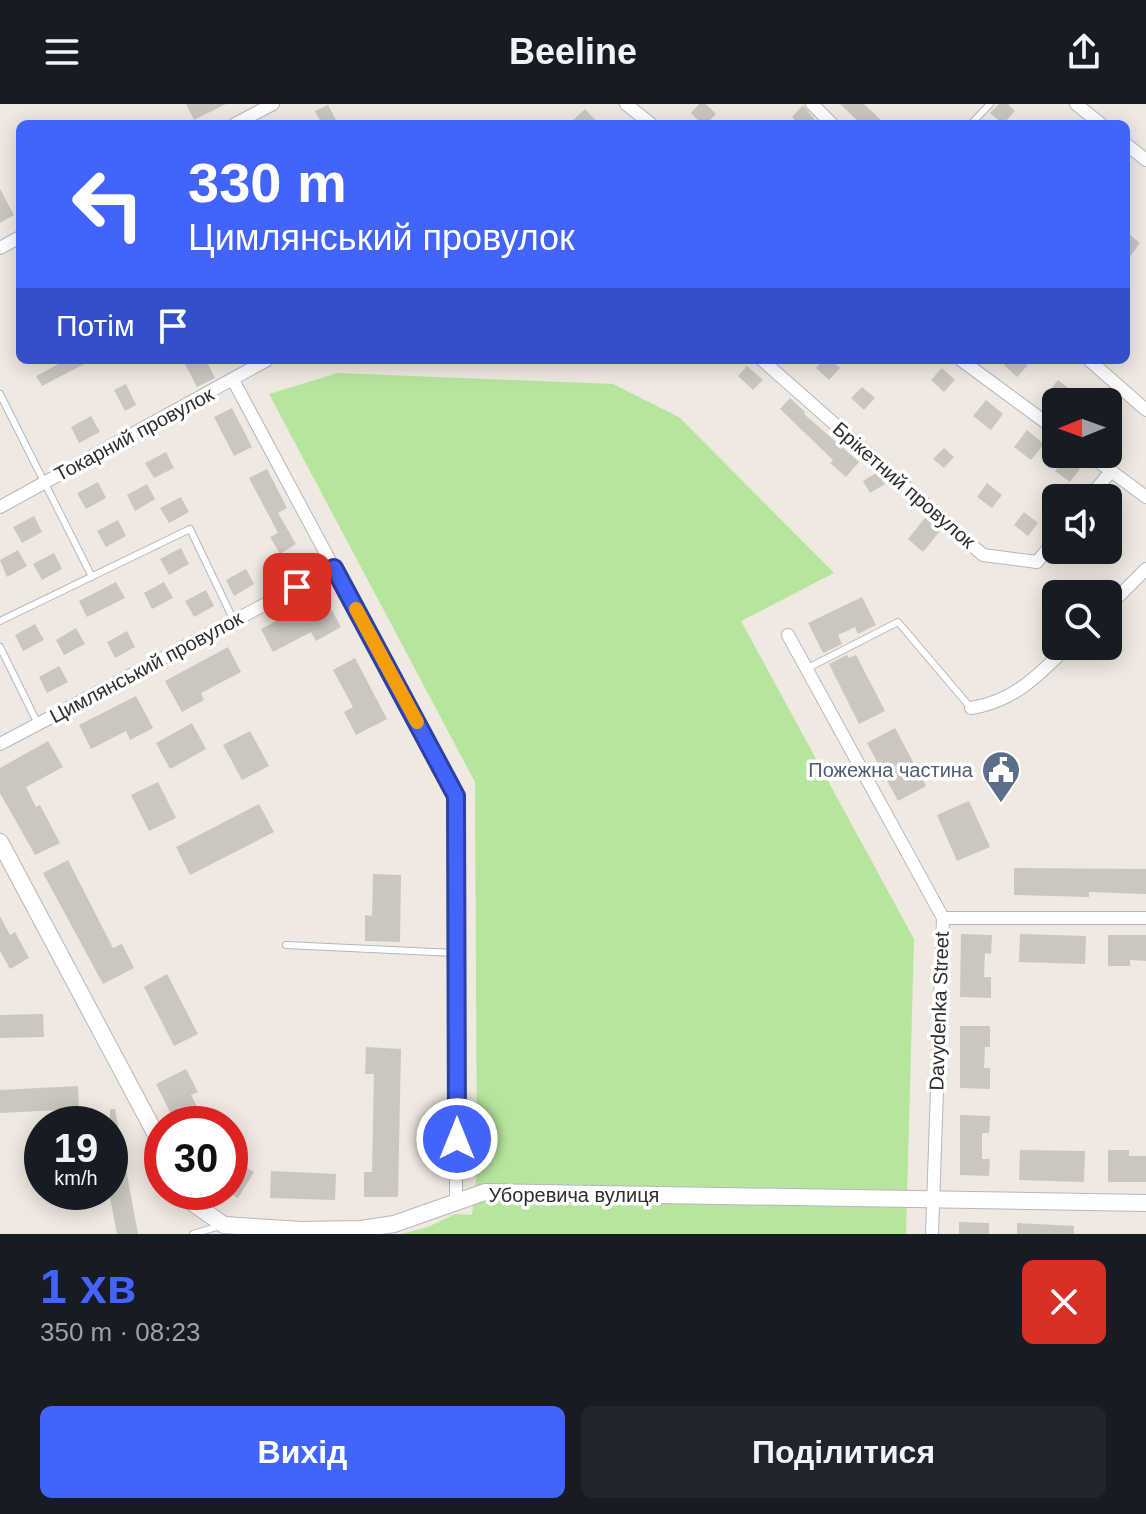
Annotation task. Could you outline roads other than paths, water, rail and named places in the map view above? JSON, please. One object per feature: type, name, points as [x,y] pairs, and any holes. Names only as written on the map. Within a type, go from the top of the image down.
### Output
[{"type":"street","points":[[243,120],[273,104]]},
{"type":"street","points":[[626,104],[646,120]]},
{"type":"street","points":[[812,104],[828,120]]},
{"type":"street","points":[[1076,104],[1096,120]]},
{"type":"street","points":[[1130,147],[1146,160]]},
{"type":"street","name":"Токарний провулок","points":[[0,507],[260,364]]},
{"type":"street","name":"Брiкетний провулок","points":[[767,364],[983,555],[1037,562],[1042,556]]},
{"type":"street","points":[[966,364],[1042,420]]},
{"type":"street","points":[[1094,364],[1146,410]]},
{"type":"street","points":[[233,380],[456,796],[456,1201]]},
{"type":"street","points":[[1107,468],[1146,497]]},
{"type":"street","points":[[1100,484],[1111,471]]},
{"type":"street","name":"Цимлянський провулок","points":[[0,744],[334,568]]},
{"type":"street","points":[[1122,593],[1146,569]]},
{"type":"street","name":"Davydenka Street","points":[[788,635],[943,918],[932,1234]]},
{"type":"street","points":[[971,708],[992,705],[1028,685],[1054,660]]},
{"type":"street","points":[[0,842],[144,1112]]},
{"type":"street","points":[[943,918],[1146,918]]},
{"type":"street","name":"Уборевича вулиця","points":[[224,1225],[302,1230],[361,1229],[394,1224],[485,1192],[1146,1203]]},
{"type":"street","points":[[203,1210],[224,1225]]},
{"type":"lane","points":[[975,120],[990,104]]},
{"type":"lane","points":[[0,394],[92,577]]},
{"type":"lane","points":[[0,621],[190,529],[234,621]]},
{"type":"lane","points":[[806,669],[898,622],[971,708]]},
{"type":"lane","points":[[0,647],[38,724]]},
{"type":"lane","points":[[286,945],[458,953]]},
{"type":"lane","points":[[193,1234],[224,1225]]},
{"type":"place","name":"Пожежна частина","points":[[1001,804]]}]
